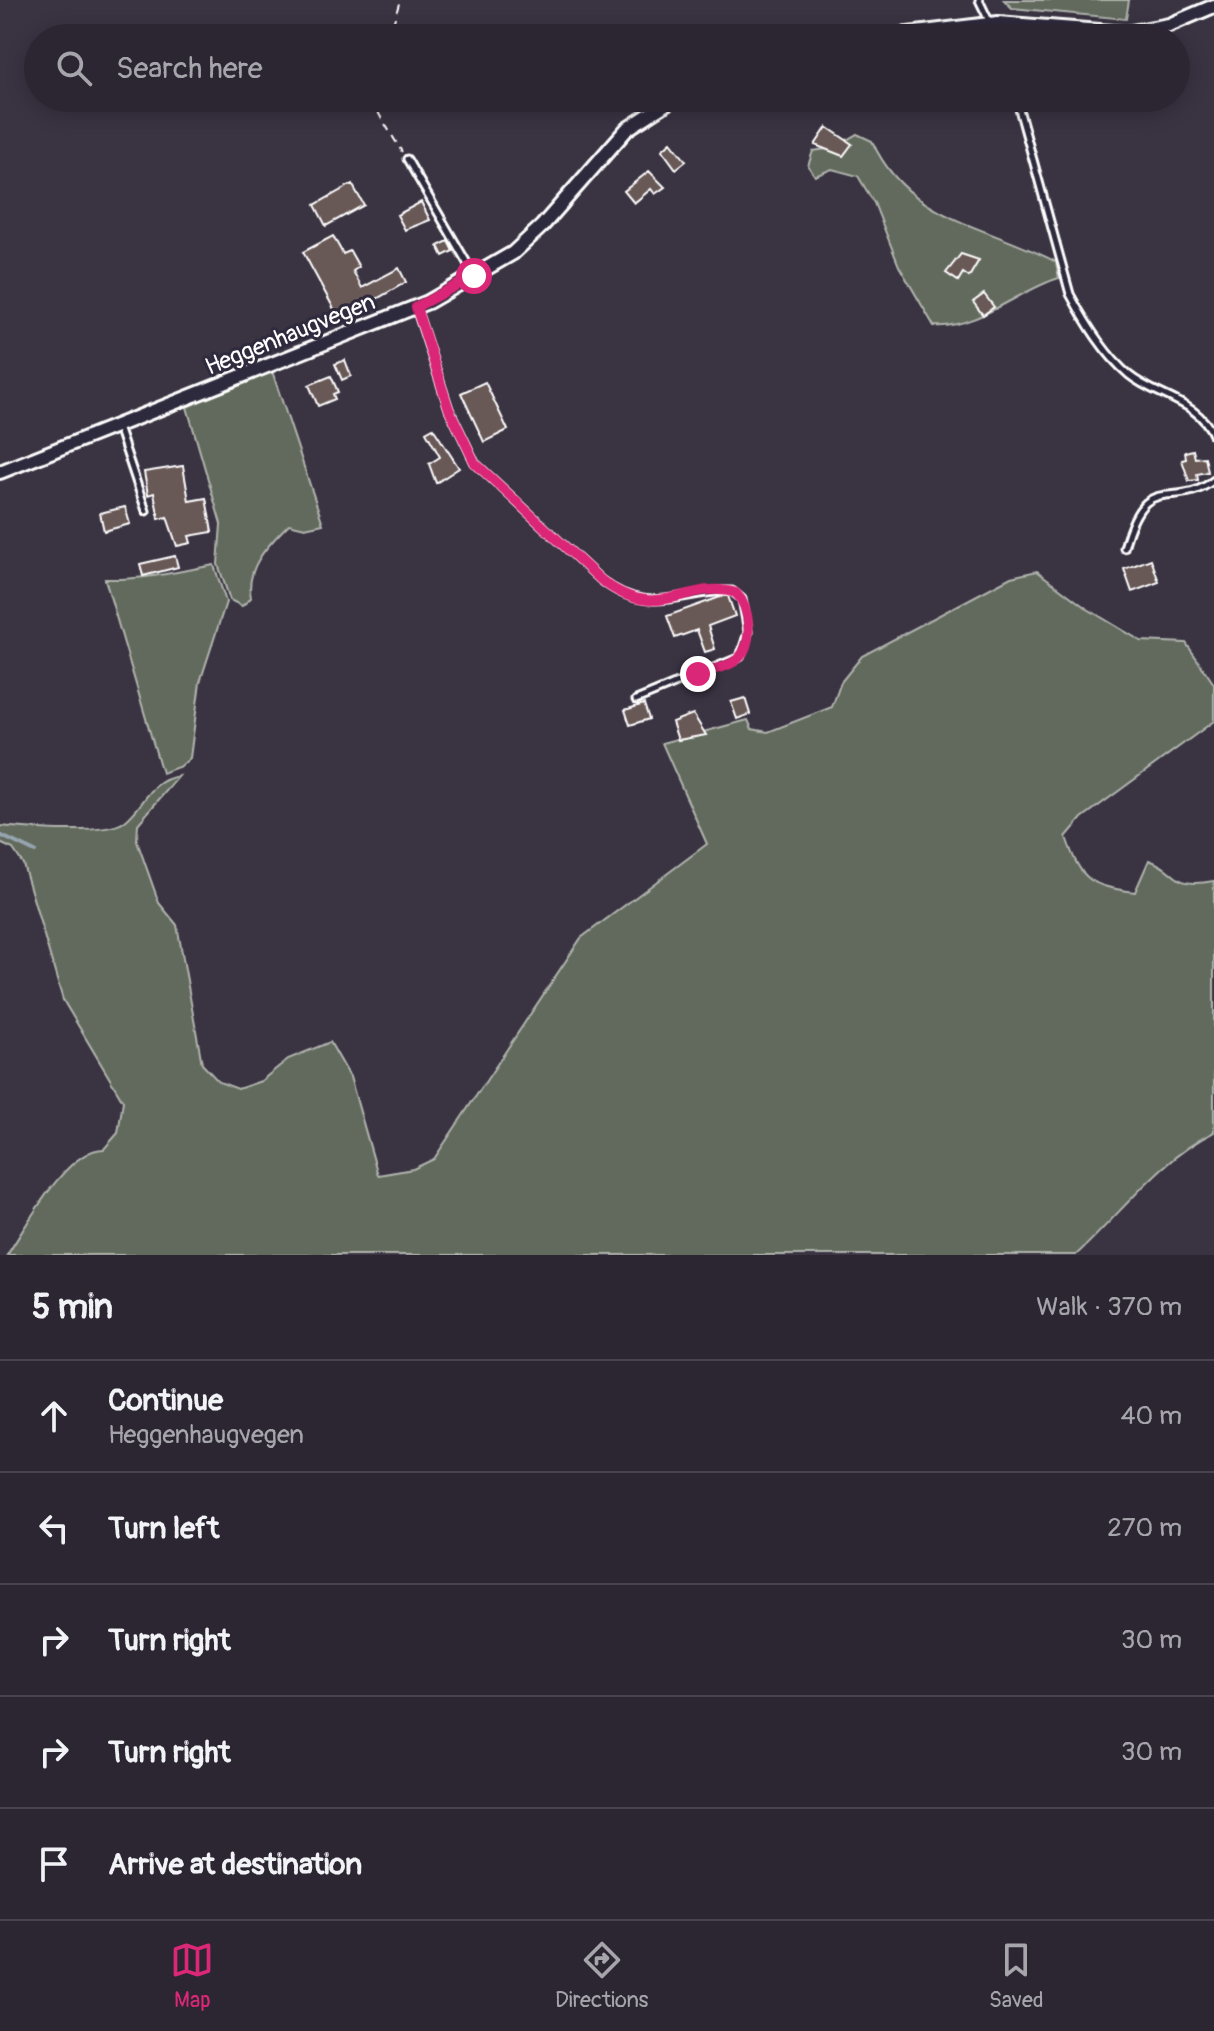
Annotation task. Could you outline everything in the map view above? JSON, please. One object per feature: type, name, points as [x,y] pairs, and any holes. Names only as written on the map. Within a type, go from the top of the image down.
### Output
[{"type":"street","points":[[1171,24],[1214,6]]},
{"type":"street","points":[[986,24],[1007,24]]},
{"type":"street","name":"Heggenhaugvegen","points":[[0,472],[416,307],[474,276],[504,259],[532,236],[627,129],[653,112]]},
{"type":"lane","points":[[979,0],[994,23]]},
{"type":"lane","points":[[1020,112],[1070,294],[1082,317],[1130,376],[1196,412],[1213,429],[1214,437]]},
{"type":"lane","points":[[407,159],[474,276]]},
{"type":"lane","points":[[416,307],[449,409],[475,463],[601,580],[624,596],[640,601],[723,591],[736,593],[742,599],[748,632],[740,657],[636,700]]},
{"type":"lane","points":[[118,426],[146,511]]},
{"type":"lane","points":[[1124,548],[1144,503],[1158,496],[1200,488],[1214,480]]},
{"type":"path","points":[[393,24],[400,0]]},
{"type":"path","points":[[379,112],[407,159]]},
{"type":"green space","points":[[1004,0],[1129,0],[1126,19],[1012,8]]},
{"type":"green space","points":[[857,134],[872,141],[887,168],[928,205],[1056,262],[1059,278],[965,322],[934,326],[899,266],[874,203],[858,176],[832,169],[815,176],[808,166],[813,151],[833,148]]},
{"type":"green space","points":[[264,371],[272,371],[323,524],[305,528],[289,524],[281,532],[255,566],[251,598],[242,606],[230,600],[218,564],[221,524],[187,407]]},
{"type":"green space","points":[[214,565],[226,602],[200,682],[190,758],[181,766],[162,773],[105,579],[146,577]]},
{"type":"green space","points":[[1037,571],[1086,608],[1141,641],[1186,643],[1214,684],[1214,721],[1082,818],[1066,837],[1083,872],[1097,884],[1107,887],[1135,892],[1149,860],[1182,881],[1214,881],[1214,1132],[1158,1172],[1076,1255],[7,1255],[62,1174],[90,1152],[104,1149],[118,1133],[123,1101],[63,1000],[23,864],[13,849],[0,843],[0,826],[64,830],[114,826],[124,822],[160,783],[179,776],[138,824],[137,841],[159,903],[177,925],[202,1064],[219,1082],[238,1089],[261,1081],[288,1059],[330,1042],[350,1077],[378,1175],[413,1169],[434,1159],[581,938],[707,844],[662,743],[748,720],[752,729],[768,732],[832,707],[841,682],[862,656],[1011,577]]},
{"type":"building","points":[[827,127],[852,144],[843,156],[815,145]]},
{"type":"building","points":[[671,142],[686,161],[676,169],[662,150]]},
{"type":"building","points":[[649,171],[665,187],[655,194],[651,189],[634,203],[624,191]]},
{"type":"building","points":[[352,184],[364,205],[326,226],[315,205]]},
{"type":"building","points":[[421,202],[430,220],[405,230],[397,215]]},
{"type":"building","points":[[333,236],[343,254],[350,251],[359,267],[353,271],[362,288],[399,268],[406,282],[340,320],[303,252]]},
{"type":"building","points":[[448,241],[453,251],[443,256],[438,246]]},
{"type":"building","points":[[961,254],[979,260],[969,277],[963,273],[958,281],[946,273]]},
{"type":"building","points":[[984,294],[994,307],[983,315],[973,302]]},
{"type":"building","points":[[345,360],[351,376],[342,380],[335,364]]},
{"type":"building","points":[[331,376],[338,392],[333,394],[335,399],[318,406],[309,385]]},
{"type":"building","points":[[485,382],[508,430],[484,442],[461,393]]},
{"type":"building","points":[[433,428],[459,468],[436,483],[429,464],[440,457],[426,432]]},
{"type":"building","points":[[1193,450],[1195,458],[1205,457],[1208,472],[1197,474],[1198,480],[1189,481],[1182,460],[1186,459],[1185,452]]},
{"type":"building","points":[[183,466],[189,501],[206,498],[212,532],[189,536],[191,543],[177,546],[167,517],[159,519],[154,493],[148,495],[144,472]]},
{"type":"building","points":[[125,507],[130,524],[104,531],[100,513]]},
{"type":"building","points":[[175,556],[178,567],[143,576],[140,564]]},
{"type":"building","points":[[1151,559],[1159,582],[1132,592],[1124,569]]},
{"type":"building","points":[[728,596],[735,616],[708,626],[715,649],[705,652],[697,630],[675,638],[667,616]]},
{"type":"building","points":[[745,698],[750,714],[737,719],[731,702]]},
{"type":"building","points":[[644,704],[649,719],[630,725],[625,710]]},
{"type":"building","points":[[693,714],[706,735],[678,740],[672,722]]},
{"type":"waterway","points":[[0,835],[35,852]]},
{"type":"route","points":[[474,276],[416,307],[449,409],[475,463],[601,580],[630,599],[640,601],[713,592],[736,593],[745,605],[748,619],[746,644],[740,657],[698,674]]}]
